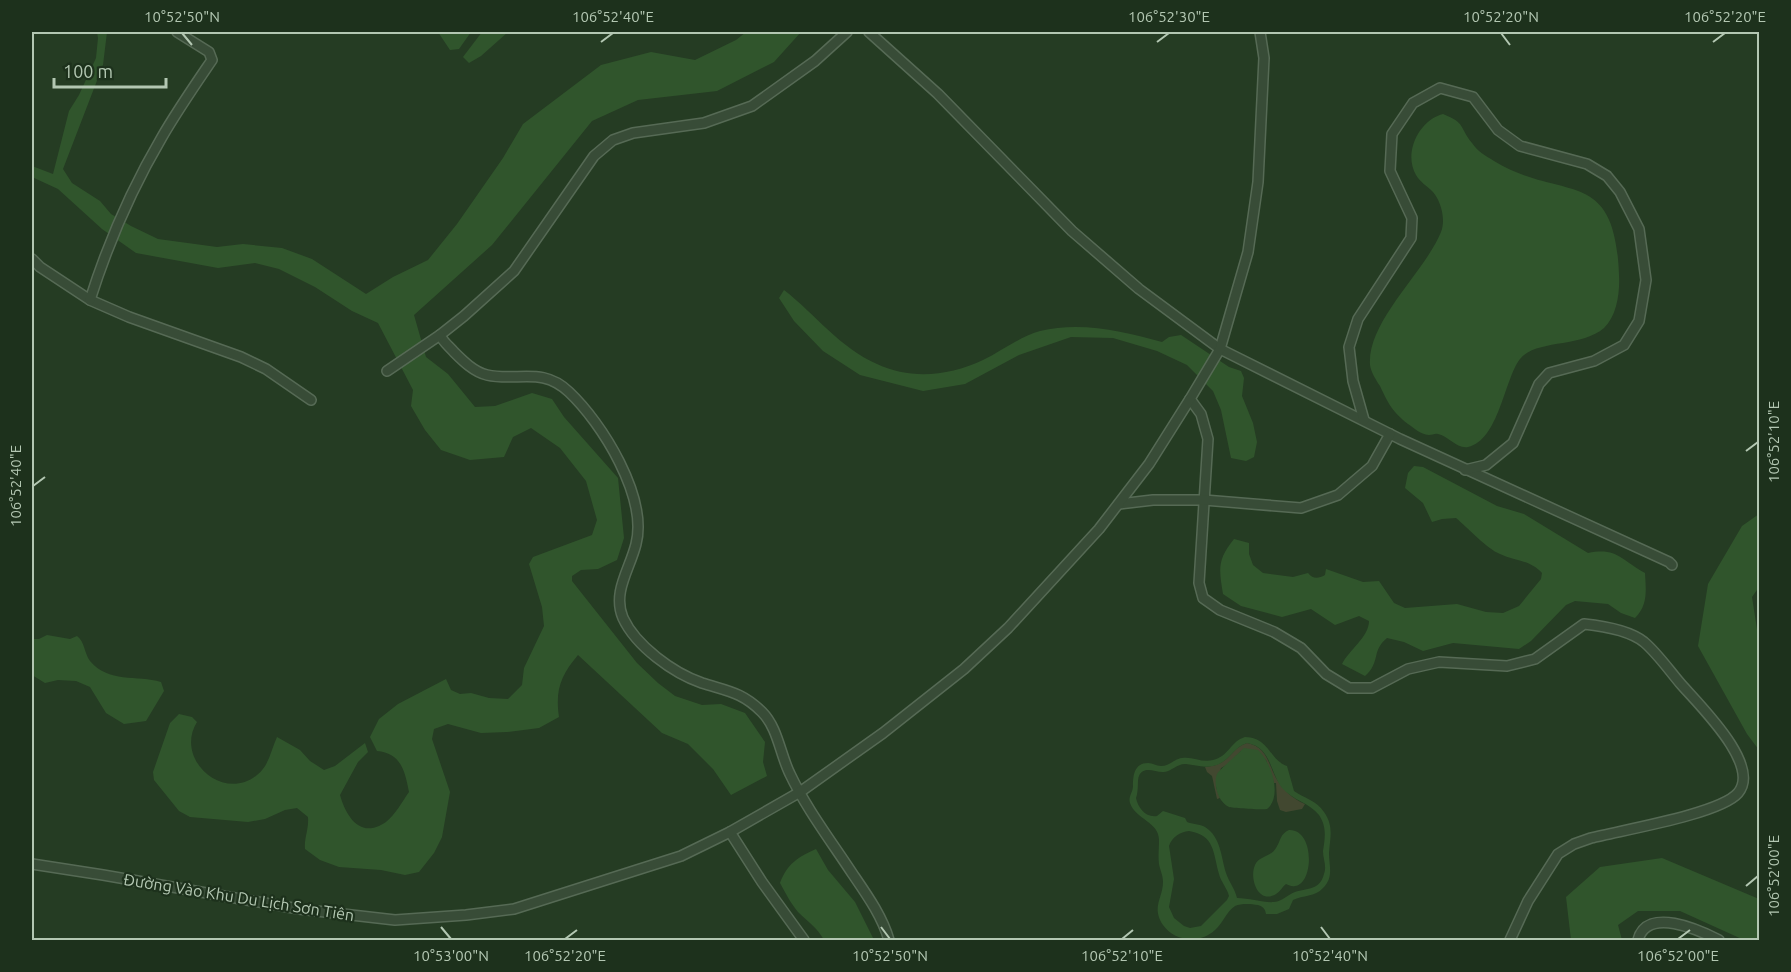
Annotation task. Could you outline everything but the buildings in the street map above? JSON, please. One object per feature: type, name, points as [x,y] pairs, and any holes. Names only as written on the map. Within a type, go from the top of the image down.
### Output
[{"type":"street","points":[[90,300],[120,220],[162,137],[212,60],[209,52],[177,32]]},
{"type":"street","points":[[387,371],[440,335],[514,271],[594,156],[613,140],[633,133],[704,123],[752,106],[815,61],[847,32]]},
{"type":"street","points":[[869,32],[938,94],[1072,231],[1139,289],[1220,348],[1390,434],[1672,565]]},
{"type":"street","name":"Đường Vào Khu Du Lịch Sơn Tiên","points":[[32,864],[299,909],[395,920],[466,915],[514,909],[681,856],[730,832],[800,792],[883,733],[979,655],[1008,628],[1099,530],[1149,465],[1190,399],[1220,348],[1248,252],[1258,182],[1264,58],[1260,32]]},
{"type":"street","points":[[1364,420],[1353,381],[1349,347],[1358,319],[1411,238],[1412,218],[1390,171],[1392,134],[1413,103],[1440,88],[1473,97],[1498,130],[1520,146],[1587,164],[1607,176],[1620,192],[1639,229],[1646,280],[1639,321],[1624,345],[1594,361],[1549,374],[1539,384],[1514,444],[1486,465],[1465,470]]},
{"type":"street","points":[[32,259],[40,267],[90,300],[129,318],[240,357],[266,369],[311,400]]},
{"type":"street","points":[[440,335],[442,340],[475,370],[497,376],[540,376],[560,386],[568,391],[603,433],[633,495],[638,522],[637,543],[619,592],[623,617],[640,641],[668,666],[700,682],[737,692],[763,713],[778,741],[789,773],[873,904],[889,940]]},
{"type":"street","points":[[1190,399],[1201,414],[1208,439],[1198,582],[1203,598],[1220,610],[1274,632],[1301,648],[1326,674],[1349,688],[1372,688],[1408,669],[1439,662],[1507,666],[1535,659],[1584,624],[1610,626],[1643,641],[1728,738],[1739,759],[1743,777],[1743,786],[1737,795],[1720,806],[1591,838],[1574,844],[1558,854],[1528,901],[1510,940]]},
{"type":"street","points":[[1119,504],[1153,500],[1204,500],[1301,508],[1338,495],[1372,466],[1390,434]]},
{"type":"street","points":[[730,832],[762,882],[804,940]]},
{"type":"street","points":[[1638,940],[1645,927],[1663,922],[1676,924],[1719,940]]},
{"type":"shaded area","points":[[97,32],[107,32],[103,65],[63,169],[72,183],[100,201],[111,214],[158,239],[217,247],[243,244],[282,248],[312,259],[366,294],[393,277],[428,260],[457,224],[503,158],[523,124],[601,65],[651,52],[695,60],[736,40],[746,32],[801,32],[774,62],[717,91],[638,100],[592,121],[492,245],[414,315],[426,357],[448,374],[475,407],[495,406],[532,393],[552,399],[564,417],[618,478],[624,538],[617,560],[598,569],[581,570],[572,576],[572,581],[637,663],[675,696],[702,705],[721,704],[745,713],[765,742],[763,762],[767,776],[731,795],[713,769],[688,744],[662,733],[578,655],[563,676],[558,699],[559,717],[539,728],[481,733],[448,724],[434,729],[432,739],[450,792],[442,837],[434,853],[419,872],[405,875],[381,870],[339,867],[320,860],[305,849],[308,817],[297,808],[248,822],[190,817],[179,811],[154,780],[153,772],[170,723],[179,714],[192,717],[197,722],[192,736],[192,750],[197,762],[206,773],[230,784],[244,782],[261,771],[277,737],[300,750],[310,761],[324,770],[335,766],[365,743],[368,752],[358,762],[340,795],[346,811],[355,823],[369,828],[386,822],[409,792],[406,777],[397,759],[385,752],[377,751],[370,737],[379,719],[398,704],[446,679],[451,690],[460,694],[471,693],[489,698],[508,699],[522,685],[524,668],[544,626],[542,607],[529,564],[533,557],[592,535],[597,520],[586,481],[560,448],[531,428],[513,437],[504,457],[470,460],[441,450],[425,430],[411,406],[413,390],[378,323],[352,311],[315,287],[279,269],[255,263],[218,268],[136,253],[102,229],[58,189],[32,177],[32,166],[53,174],[69,111],[96,58]]},
{"type":"shaded area","points":[[438,32],[471,32],[459,49],[450,50]]},
{"type":"shaded area","points":[[482,32],[508,32],[481,56],[469,63],[463,57]]},
{"type":"shaded area","points":[[1443,114],[1459,123],[1476,148],[1494,161],[1519,173],[1581,192],[1596,201],[1607,216],[1615,240],[1619,275],[1617,303],[1612,317],[1604,328],[1583,338],[1537,349],[1520,359],[1494,422],[1478,442],[1468,447],[1460,446],[1438,434],[1429,435],[1417,431],[1408,424],[1394,411],[1370,365],[1372,348],[1387,314],[1423,263],[1441,232],[1443,216],[1438,200],[1416,175],[1411,157],[1420,130],[1434,117]]},
{"type":"shaded area","points":[[784,290],[851,349],[890,369],[917,374],[957,370],[990,356],[1025,337],[1055,328],[1102,329],[1162,342],[1169,337],[1181,335],[1229,367],[1241,371],[1244,378],[1242,396],[1253,423],[1257,442],[1254,457],[1246,461],[1231,458],[1221,410],[1213,391],[1187,365],[1157,351],[1113,338],[1071,337],[1019,355],[965,384],[923,391],[860,375],[823,351],[794,321],[779,298]]},
{"type":"shaded area","points":[[1414,466],[1423,467],[1497,506],[1524,514],[1588,553],[1612,553],[1645,573],[1645,597],[1639,613],[1635,618],[1621,613],[1608,604],[1575,601],[1566,605],[1531,641],[1519,649],[1453,643],[1423,651],[1404,642],[1387,638],[1379,647],[1373,666],[1365,676],[1342,664],[1366,632],[1369,621],[1359,616],[1335,625],[1311,609],[1282,617],[1241,606],[1223,594],[1222,559],[1234,539],[1249,543],[1249,554],[1253,565],[1263,573],[1293,577],[1308,573],[1318,578],[1325,575],[1326,569],[1363,582],[1379,581],[1394,603],[1405,608],[1457,604],[1486,612],[1503,613],[1519,606],[1541,579],[1542,573],[1527,563],[1495,551],[1456,518],[1432,522],[1423,503],[1405,488],[1408,473]]},
{"type":"shaded area","points":[[1759,514],[1759,587],[1752,597],[1759,642],[1759,750],[1747,734],[1698,646],[1708,584],[1742,526]]},
{"type":"shaded area","points":[[47,635],[70,639],[77,636],[82,641],[90,661],[105,673],[161,682],[164,691],[146,721],[124,724],[106,713],[90,687],[76,681],[58,680],[45,683],[32,675],[32,639],[39,639]]},
{"type":"shaded area","points":[[1253,738],[1265,745],[1276,759],[1287,766],[1294,791],[1314,802],[1324,812],[1331,832],[1329,880],[1320,891],[1293,900],[1289,909],[1277,914],[1266,914],[1264,908],[1258,905],[1238,905],[1232,908],[1209,935],[1195,939],[1181,938],[1168,931],[1158,913],[1163,877],[1159,864],[1158,835],[1156,829],[1133,809],[1130,803],[1134,774],[1143,764],[1161,766],[1182,758],[1213,760],[1222,756],[1240,739]],"holes":[[[1247,743],[1261,749],[1282,788],[1315,811],[1322,819],[1324,828],[1325,871],[1320,883],[1313,888],[1295,892],[1274,902],[1237,898],[1226,873],[1217,842],[1210,831],[1203,826],[1187,822],[1185,818],[1163,811],[1157,816],[1146,814],[1136,798],[1138,778],[1144,771],[1164,772],[1183,764],[1213,766],[1223,762]],[[1189,831],[1204,836],[1212,846],[1220,877],[1229,896],[1201,926],[1190,928],[1174,918],[1169,907],[1174,879],[1169,846],[1172,840],[1182,832]]]},
{"type":"shaded area","points":[[1247,743],[1263,752],[1282,786],[1292,797],[1305,804],[1302,809],[1286,812],[1280,810],[1276,783],[1274,783],[1266,760],[1241,751],[1230,763],[1221,768],[1216,787],[1220,798],[1217,799],[1212,776],[1205,767],[1220,763]]},
{"type":"shaded area","points":[[1244,748],[1258,750],[1271,771],[1275,788],[1272,803],[1267,809],[1229,807],[1225,805],[1217,792],[1217,774]]},
{"type":"shaded area","points":[[1289,830],[1298,832],[1304,838],[1309,857],[1306,876],[1301,883],[1295,886],[1286,884],[1276,894],[1264,896],[1256,888],[1253,870],[1259,860],[1274,851],[1282,835]]},
{"type":"shaded area","points":[[816,849],[828,870],[855,902],[874,940],[824,940],[791,902],[780,883],[783,876],[794,862]]},
{"type":"shaded area","points":[[1662,858],[1759,899],[1759,940],[1744,940],[1680,911],[1638,911],[1618,925],[1622,940],[1571,940],[1566,897],[1600,867]]}]
